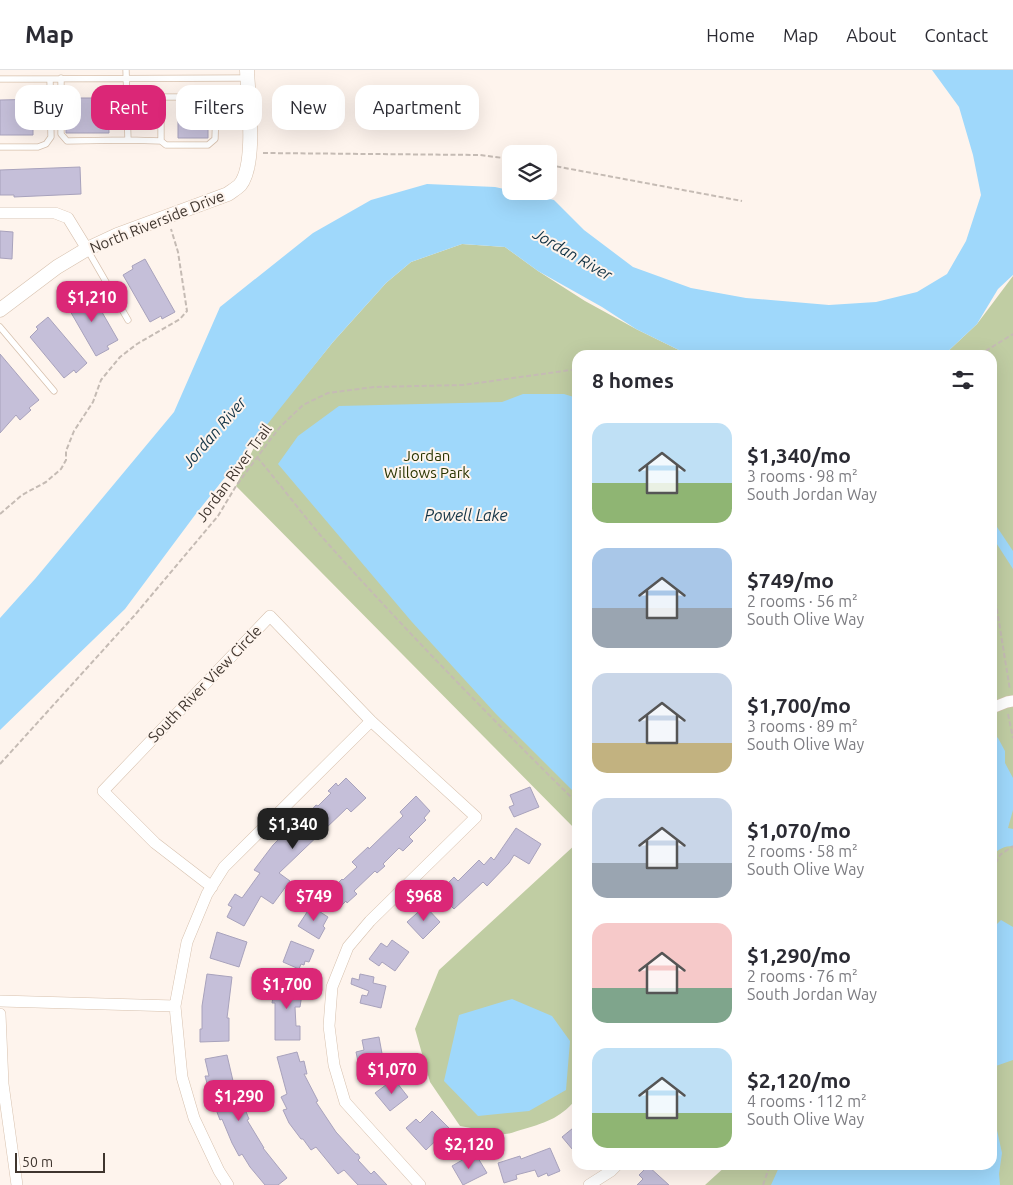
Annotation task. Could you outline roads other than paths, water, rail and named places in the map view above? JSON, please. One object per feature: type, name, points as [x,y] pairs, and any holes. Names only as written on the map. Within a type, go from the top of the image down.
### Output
[{"type":"street","name":"North Riverside Drive","points":[[0,310],[56,267],[87,250],[117,236],[228,194],[240,185],[248,169],[250,154],[247,74]]},
{"type":"street","points":[[0,213],[55,213],[68,218],[87,250]]},
{"type":"street","name":"South River View Circle","points":[[212,887],[155,843],[102,791],[270,616],[371,721],[476,818],[370,921],[348,947],[332,987],[329,1026],[334,1065],[345,1102],[420,1185]]},
{"type":"street","points":[[997,706],[1013,701]]},
{"type":"street","points":[[228,1185],[219,1171],[194,1118],[182,1077],[175,1006],[188,942],[207,894],[224,867],[371,721]]},
{"type":"street","points":[[0,1001],[175,1006]]},
{"type":"street","points":[[0,1014],[3,1084],[17,1185]]},
{"type":"street","points":[[589,1185],[612,1170]]},
{"type":"lane","points":[[126,70],[127,85]]},
{"type":"lane","points":[[0,79],[127,78],[247,74]]},
{"type":"lane","points":[[0,147],[38,147],[46,144],[51,137],[50,78]]},
{"type":"lane","points":[[61,78],[61,134],[67,140],[161,140],[166,145],[208,145],[215,139],[216,103],[210,97],[166,97]]},
{"type":"lane","points":[[128,130],[128,140]]},
{"type":"lane","points":[[161,130],[161,140]]},
{"type":"lane","points":[[87,250],[128,320]]},
{"type":"lane","points":[[0,327],[54,390]]},
{"type":"water","name":"Jordan River","points":[[932,70],[1013,70],[1013,275],[998,289],[977,324],[949,350],[679,350],[636,329],[602,307],[538,271],[505,247],[462,244],[411,262],[386,283],[333,342],[195,515],[125,609],[0,730],[0,618],[35,579],[174,412],[220,307],[313,233],[371,200],[427,184],[495,187],[502,189],[502,200],[554,200],[584,230],[633,267],[691,288],[746,298],[829,305],[876,302],[917,292],[947,274],[966,241],[981,195],[973,155],[959,107]]},
{"type":"water","name":"Powell Lake","points":[[523,394],[564,394],[572,396],[572,790],[496,714],[412,622],[278,464],[298,436],[339,406],[502,402]]},
{"type":"water","points":[[997,527],[1013,551],[1013,569],[997,544]]},
{"type":"water","points":[[997,737],[1005,751],[1005,763],[1013,778],[1013,810],[1008,828],[1013,829],[1013,846],[997,851]]},
{"type":"water","points":[[1001,920],[1013,927],[1013,1060],[997,1066],[997,924]]},
{"type":"water","points":[[512,999],[552,1016],[570,1041],[566,1090],[529,1111],[478,1116],[444,1081],[459,1015]]},
{"type":"water","points":[[997,1130],[1002,1153],[999,1174],[1000,1185],[771,1185],[778,1170],[997,1170]]},
{"type":"park label","name":"Jordan Willows Park","points":[[427,464]]}]
